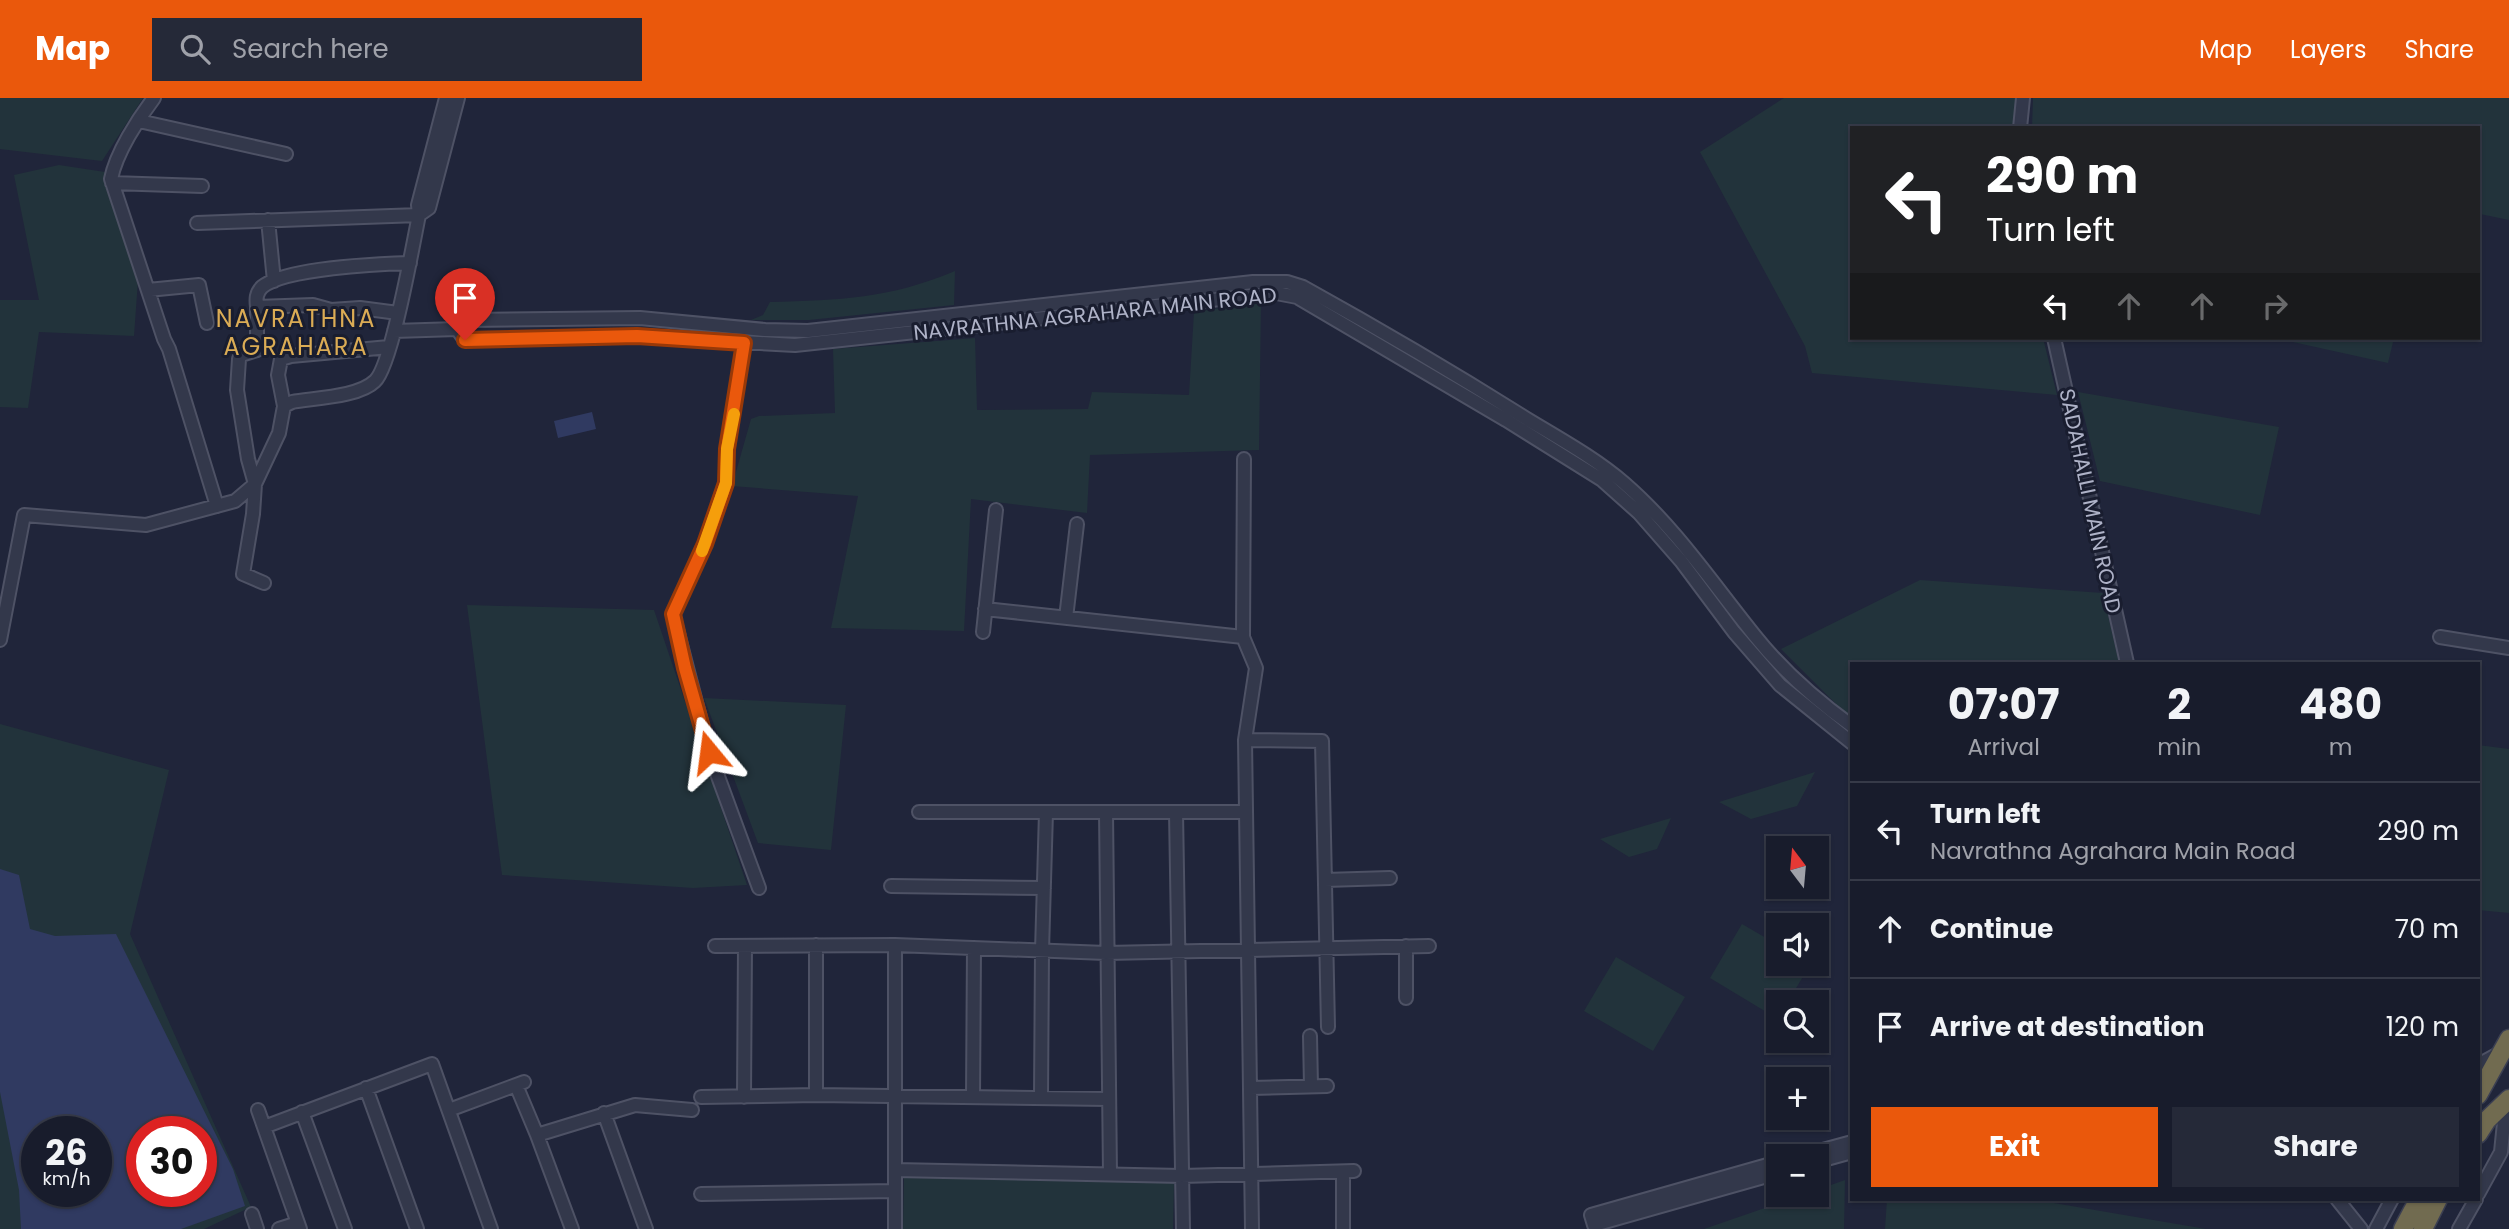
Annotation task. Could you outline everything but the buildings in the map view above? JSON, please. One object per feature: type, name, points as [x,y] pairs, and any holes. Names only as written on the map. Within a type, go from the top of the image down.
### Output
[{"type":"highway","points":[[2480,1091],[2504,1046]]},
{"type":"highway","points":[[2480,1131],[2487,1120],[2507,1101]]},
{"type":"highway","points":[[2403,1229],[2418,1201]]},
{"type":"highway","points":[[2423,1229],[2437,1201]]},
{"type":"street","points":[[154,98],[114,168],[113,183],[218,506]]},
{"type":"street","points":[[284,406],[304,399],[350,393],[375,382],[384,368],[410,263],[419,215],[418,205],[446,98]]},
{"type":"street","points":[[197,223],[419,215],[429,208],[457,98]]},
{"type":"street","points":[[2020,126],[2023,98]]},
{"type":"street","points":[[139,121],[286,154]]},
{"type":"street","points":[[113,183],[202,186]]},
{"type":"street","points":[[268,220],[274,281]]},
{"type":"street","points":[[264,583],[243,574],[253,514],[254,484],[237,390],[241,355],[257,350],[256,298],[259,291],[264,285],[274,281],[361,264],[410,263]]},
{"type":"street","name":"NAVRATHNA AGRAHARA MAIN ROAD","points":[[1850,725],[1815,699],[1784,668],[1673,533],[1624,483],[1596,462],[1509,415],[1297,297],[1276,293],[809,344],[637,336],[465,340],[457,329],[466,320],[639,318],[765,330],[808,331],[1253,282],[1287,282],[1312,292],[1509,415],[1602,480],[1639,513],[1681,561],[1734,632],[1780,685],[1850,741]]},
{"type":"street","points":[[148,290],[199,285],[208,323]]},
{"type":"street","points":[[257,307],[313,305],[331,310],[360,308],[398,313]]},
{"type":"street","points":[[637,336],[639,318]]},
{"type":"street","points":[[394,331],[457,329]]},
{"type":"street","name":"SADAHALLI MAIN ROAD","points":[[2054,340],[2127,662]]},
{"type":"street","points":[[744,343],[727,449],[726,483],[705,544],[673,614],[709,752],[759,888]]},
{"type":"street","points":[[0,640],[24,515],[146,525],[234,501],[254,484],[279,433],[284,406],[278,375],[281,359],[389,346]]},
{"type":"street","points":[[1244,458],[1243,637],[1255,668],[1245,740],[1252,1229]]},
{"type":"street","points":[[983,632],[996,510]]},
{"type":"street","points":[[1066,618],[1077,524]]},
{"type":"street","points":[[985,609],[1243,637]]},
{"type":"street","points":[[2440,637],[2509,648]]},
{"type":"street","points":[[1245,740],[1322,741],[1328,1027]]},
{"type":"street","points":[[1041,1098],[1046,812]]},
{"type":"street","points":[[1106,812],[1110,1174]]},
{"type":"street","points":[[1176,812],[1183,1229]]},
{"type":"street","points":[[919,813],[1246,812]]},
{"type":"street","points":[[1325,880],[1390,878]]},
{"type":"street","points":[[891,886],[1044,887]]},
{"type":"street","points":[[895,945],[895,1229]]},
{"type":"street","points":[[715,946],[895,945],[1106,953],[1429,946]]},
{"type":"street","points":[[744,1097],[746,946]]},
{"type":"street","points":[[816,946],[816,1095]]},
{"type":"street","points":[[1406,947],[1406,998]]},
{"type":"street","points":[[973,1097],[974,948]]},
{"type":"street","points":[[1310,1036],[1311,1086]]},
{"type":"street","points":[[2480,1064],[2504,1046]]},
{"type":"street","points":[[264,1127],[432,1064],[491,1229]]},
{"type":"street","points":[[449,1111],[520,1084],[572,1229]]},
{"type":"street","points":[[1250,1088],[1327,1086]]},
{"type":"street","points":[[366,1088],[417,1229]]},
{"type":"street","points":[[701,1097],[816,1095],[1108,1100]]},
{"type":"street","points":[[2480,1191],[2501,1152],[2507,1101]]},
{"type":"street","points":[[537,1135],[635,1105],[692,1110]]},
{"type":"street","points":[[258,1110],[299,1226],[279,1229]]},
{"type":"street","points":[[302,1112],[345,1229]]},
{"type":"street","points":[[604,1113],[646,1229]]},
{"type":"street","points":[[1829,1148],[1850,1143]]},
{"type":"street","points":[[1829,1158],[1850,1153]]},
{"type":"street","points":[[1766,1166],[1592,1220],[1766,1176]]},
{"type":"street","points":[[895,1170],[1182,1176],[1348,1171],[1343,1229]]},
{"type":"street","points":[[701,1194],[895,1191]]},
{"type":"street","points":[[2339,1201],[2361,1229]]},
{"type":"street","points":[[2376,1229],[2391,1201]]},
{"type":"street","points":[[2459,1229],[2475,1201]]},
{"type":"street","points":[[252,1214],[257,1229]]},
{"type":"shaded area","points":[[0,98],[143,98],[102,161],[0,149]]},
{"type":"shaded area","points":[[1784,98],[2017,98],[2012,126],[1850,126],[1850,340],[2043,340],[2057,395],[1812,373],[1805,346],[1700,152]]},
{"type":"shaded area","points":[[2033,98],[2509,98],[2509,220],[2480,214],[2480,126],[2032,126]]},
{"type":"shaded area","points":[[59,165],[105,172],[138,280],[134,336],[39,332],[28,408],[0,407],[0,300],[39,300],[14,175]]},
{"type":"shaded area","points":[[955,271],[954,305],[809,320],[751,320],[763,315],[770,302],[886,293]]},
{"type":"shaded area","points":[[1261,302],[1259,450],[1090,455],[1087,513],[971,499],[964,631],[831,628],[858,496],[732,486],[751,419],[759,416],[835,413],[833,349],[975,338],[977,410],[1088,409],[1092,392],[1189,395],[1194,312]]},
{"type":"shaded area","points":[[2284,340],[2394,340],[2388,363]]},
{"type":"shaded area","points":[[2078,392],[2279,427],[2260,515],[2100,481]]},
{"type":"shaded area","points":[[1920,580],[2103,593],[2119,662],[1850,662],[1850,716],[1781,649]]},
{"type":"shaded area","points":[[467,605],[654,610],[747,885],[693,888],[502,875]]},
{"type":"shaded area","points":[[704,698],[846,705],[831,850],[758,843]]},
{"type":"shaded area","points":[[0,724],[169,770],[130,934],[211,1116],[126,1116],[126,1207],[217,1207],[217,1130],[251,1207],[204,1229],[0,1229]]},
{"type":"shaded area","points":[[2480,745],[2509,749],[2509,913],[2480,910]]},
{"type":"shaded area","points":[[1815,772],[1797,806],[1751,819],[1719,802]]},
{"type":"shaded area","points":[[1671,818],[1657,849],[1629,857],[1600,839]]},
{"type":"shaded area","points":[[1742,924],[1766,938],[1766,976],[1803,976],[1795,990],[1766,990],[1766,1012],[1710,978]]},
{"type":"shaded area","points":[[1616,957],[1685,997],[1653,1051],[1584,1011]]},
{"type":"shaded area","points":[[904,1178],[1174,1182],[1173,1229],[903,1229]]},
{"type":"shaded area","points":[[1845,1180],[1844,1229],[1704,1229],[1767,1207],[1829,1207],[1829,1186]]},
{"type":"shaded area","points":[[1887,1201],[2043,1201],[2206,1229],[1885,1229]]},
{"type":"water","points":[[592,412],[596,429],[558,438],[554,421]]},
{"type":"water","points":[[0,869],[19,875],[30,929],[55,936],[116,934],[207,1116],[126,1116],[126,1207],[217,1207],[217,1137],[233,1169],[245,1206],[181,1229],[21,1229],[19,1190],[0,1092]]},
{"type":"slow traffic","points":[[702,551],[726,483],[727,449],[734,414]]},
{"type":"district","name":"NAVRATHNA AGRAHARA","points":[[296,333]]},
{"type":"route","points":[[465,340],[637,336],[744,343],[727,449],[726,483],[705,544],[673,614],[709,752]]}]
